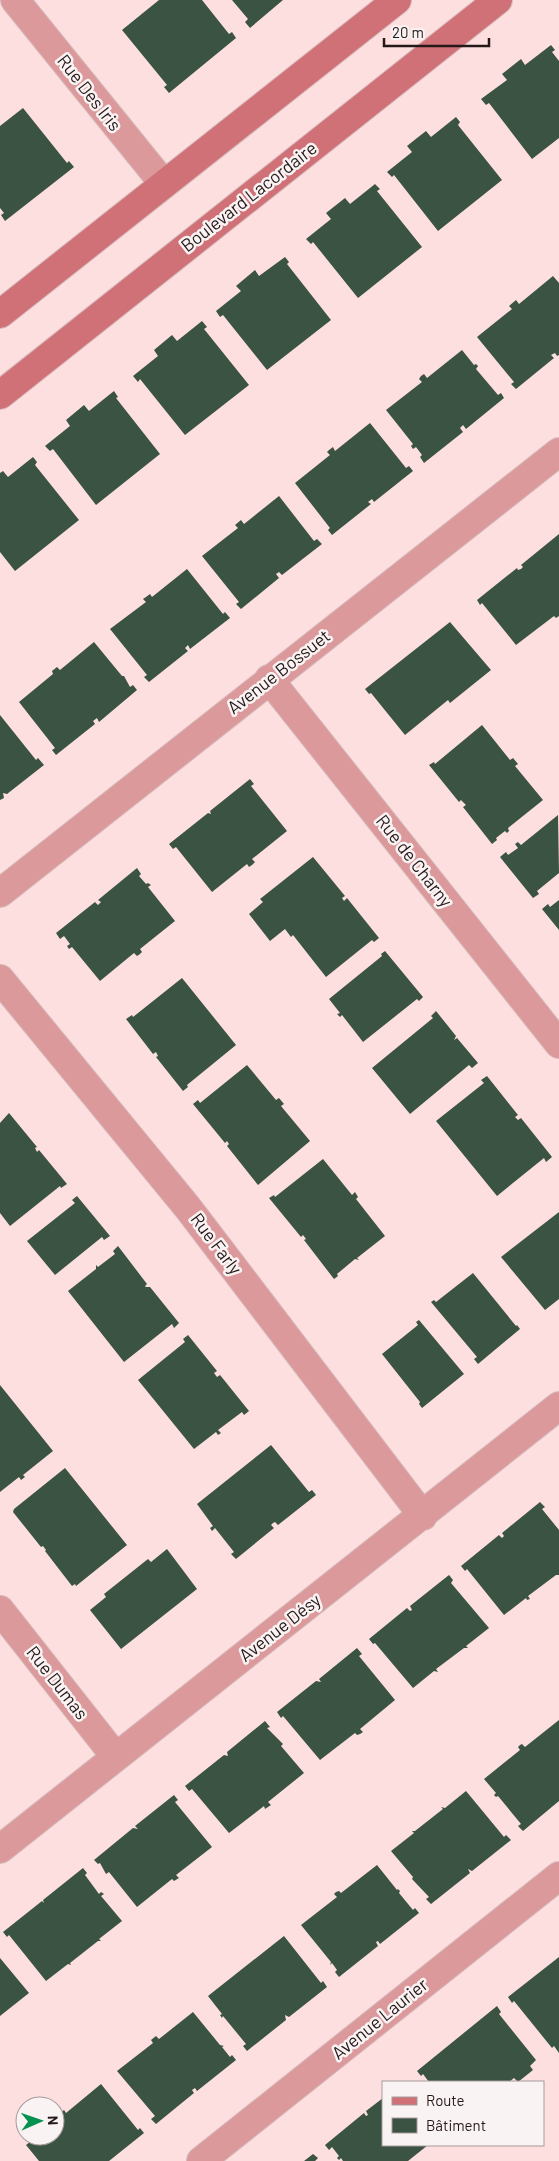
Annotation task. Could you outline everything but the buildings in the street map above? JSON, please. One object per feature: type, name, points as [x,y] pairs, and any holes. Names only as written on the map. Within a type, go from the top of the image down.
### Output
[{"type":"main road","points":[[0,314],[396,0]]},
{"type":"main road","name":"Boulevard Lacordaire","points":[[0,395],[498,0]]},
{"type":"street","name":"Rue Des Iris","points":[[15,0],[164,184]]},
{"type":"street","name":"Avenue Bossuet","points":[[0,893],[559,452]]},
{"type":"street","name":"Rue de Charny","points":[[269,679],[559,1044]]},
{"type":"street","name":"Rue Farly","points":[[0,979],[188,1208],[423,1516]]},
{"type":"street","name":"Avenue Désy","points":[[0,1849],[115,1756],[423,1516],[559,1406]]},
{"type":"street","name":"Rue Dumas","points":[[0,1610],[115,1756]]},
{"type":"street","name":"Avenue Laurier","points":[[201,2161],[559,1876]]}]
